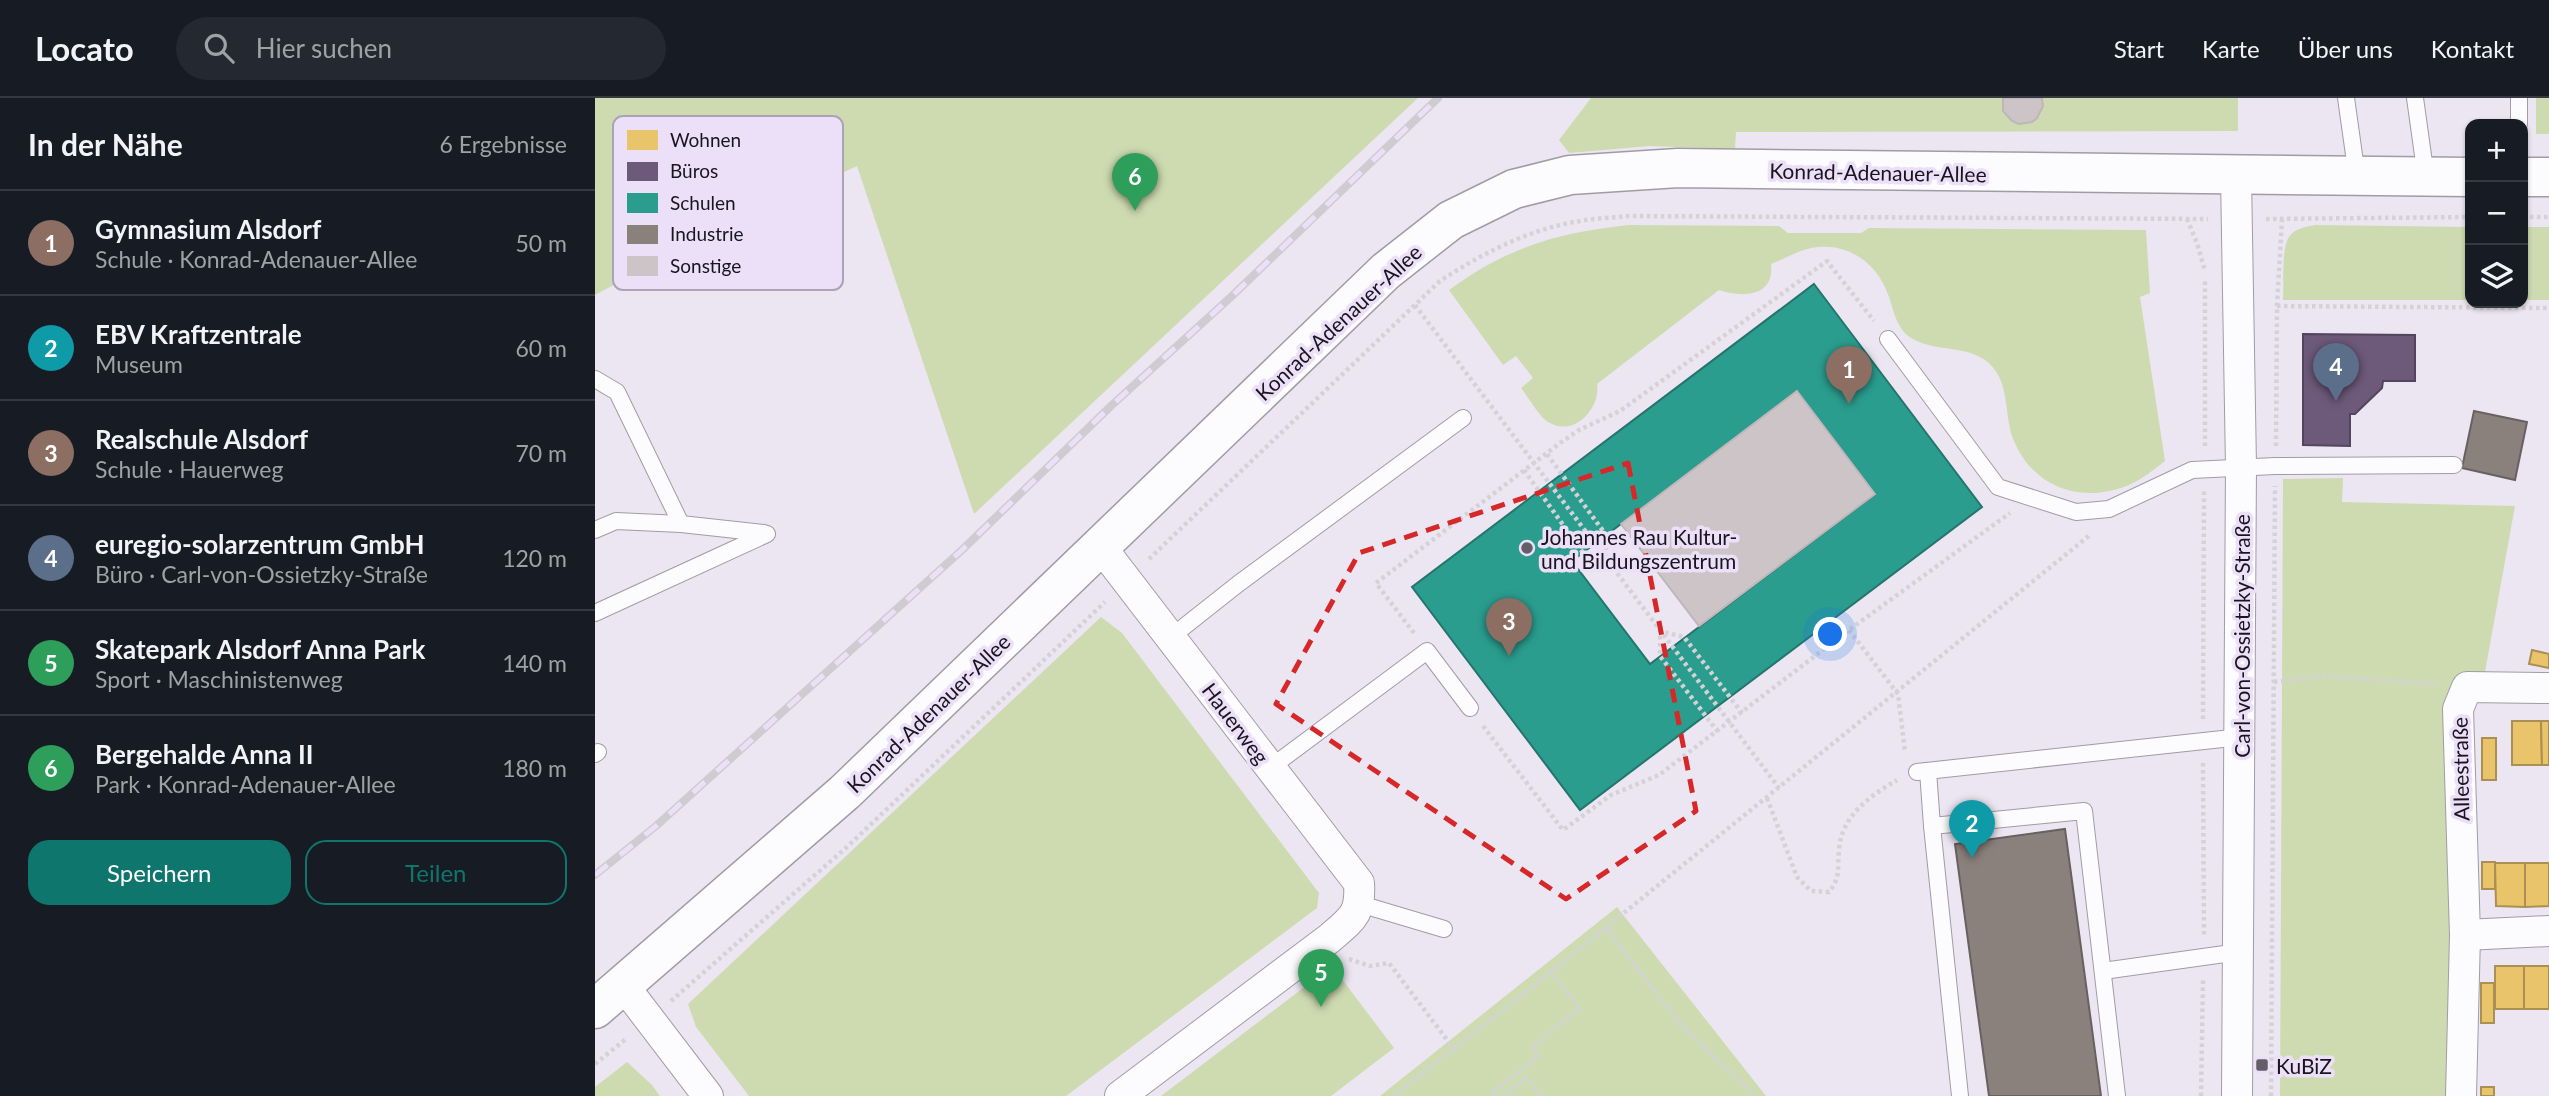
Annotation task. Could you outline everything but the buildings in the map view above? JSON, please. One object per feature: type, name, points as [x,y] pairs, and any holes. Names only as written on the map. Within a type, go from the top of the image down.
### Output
[{"type":"street","name":"Konrad-Adenauer-Allee","points":[[609,998],[845,792],[1386,271],[1451,220],[1514,189],[1570,175],[1678,168],[2465,177]]},
{"type":"street","name":"Carl-von-Ossietzky-Straße","points":[[2236,176],[2241,467],[2237,1096]]},
{"type":"street","points":[[2528,177],[2549,177]]},
{"type":"street","name":"Hauerweg","points":[[1101,547],[1359,883],[1360,904]]},
{"type":"street","name":"Alleestraße","points":[[2461,1096],[2465,936],[2458,709],[2467,687],[2549,688]]},
{"type":"street","points":[[1120,1096],[1330,938],[1349,921],[1360,904]]},
{"type":"street","points":[[2465,936],[2549,930]]},
{"type":"street","points":[[609,998],[649,1020],[708,1096]]},
{"type":"lane","points":[[2346,98],[2357,176]]},
{"type":"lane","points":[[2415,98],[2426,177]]},
{"type":"lane","points":[[2519,98],[2519,119]]},
{"type":"lane","points":[[1888,339],[1998,487],[2075,512],[2109,509],[2192,470],[2276,466],[2454,465]]},
{"type":"lane","points":[[595,379],[617,392],[681,524]]},
{"type":"lane","points":[[1171,637],[1238,584],[1463,418]]},
{"type":"lane","points":[[595,530],[616,521],[681,524],[767,534],[595,612]]},
{"type":"lane","points":[[1271,768],[1427,650],[1470,708]]},
{"type":"lane","points":[[1960,1096],[1932,826],[1917,773],[2241,737]]},
{"type":"lane","points":[[1932,826],[2084,811],[2117,1096]]},
{"type":"lane","points":[[1360,904],[1444,929]]},
{"type":"lane","points":[[2103,971],[2239,952]]},
{"type":"path","points":[[595,1064],[848,846],[1440,281],[1475,258],[1538,231],[1580,221],[1629,216],[2465,218]]},
{"type":"path","points":[[2528,217],[2549,218]]},
{"type":"path","points":[[2187,219],[2205,269],[2204,956],[2201,1096]]},
{"type":"path","points":[[2271,1096],[2277,306],[2282,219]]},
{"type":"path","points":[[1427,650],[1376,583],[1579,430],[1620,411],[1827,261],[1888,339]]},
{"type":"path","points":[[1415,305],[1779,788]]},
{"type":"path","points":[[2277,306],[2549,308]]},
{"type":"path","points":[[1547,454],[1607,535],[1606,558]]},
{"type":"path","points":[[1524,470],[1583,553],[1606,558]]},
{"type":"path","points":[[1470,708],[1563,830],[1611,795],[1659,775],[1849,630],[2031,499]]},
{"type":"path","points":[[1394,1096],[1898,694],[2094,533],[2109,509]]},
{"type":"path","points":[[1767,798],[1797,877],[1811,891],[1829,892],[1838,880],[1839,846],[1852,813],[1874,794],[1917,773],[1898,694],[1849,630]]},
{"type":"path","points":[[1660,631],[1684,637],[1742,713]]},
{"type":"path","points":[[1660,631],[1660,656],[1718,732]]},
{"type":"path","points":[[2274,682],[2323,676],[2467,687]]},
{"type":"path","points":[[1606,928],[1682,1026],[1755,1096]]},
{"type":"path","points":[[1330,938],[1351,961],[1370,966],[1389,963],[1454,1049]]},
{"type":"path","points":[[1495,1096],[1492,1092],[1539,1056],[1532,1047],[1580,1008],[1551,972]]},
{"type":"path","points":[[1503,1096],[1527,1078],[1541,1096]]},
{"type":"highlighted area","points":[[1628,463],[1696,811],[1566,899],[1276,704],[1359,553]]},
{"type":"green space","points":[[595,98],[1418,98],[974,514],[857,166],[843,173],[843,116],[613,116],[613,285],[595,295]]},
{"type":"green space","points":[[1591,98],[2238,98],[2238,131],[1736,132],[1735,149],[1650,146],[1569,153],[1559,140]]},
{"type":"green space","points":[[2536,98],[2549,98],[2549,134],[2536,134]]},
{"type":"green space","points":[[1629,225],[1779,226],[1788,233],[1861,233],[1869,228],[2146,230],[2150,293],[2140,297],[2165,461],[2128,485],[2114,490],[2083,493],[2054,485],[2031,468],[2021,455],[2009,424],[2001,381],[1989,363],[1968,352],[1933,346],[1911,338],[1899,325],[1884,285],[1869,265],[1849,251],[1824,247],[1806,249],[1771,264],[1768,283],[1755,292],[1737,294],[1719,290],[1597,384],[1595,402],[1584,418],[1567,426],[1548,422],[1521,388],[1533,378],[1516,356],[1503,365],[1449,290],[1492,263],[1534,244],[1578,232]]},
{"type":"green space","points":[[2315,225],[2465,227],[2465,300],[2283,300],[2286,242],[2301,228]]},
{"type":"green space","points":[[2528,227],[2549,227],[2549,300],[2528,300]]},
{"type":"green space","points":[[2343,478],[2342,502],[2515,506],[2485,672],[2460,675],[2449,698],[2450,1096],[2280,1096],[2283,479]]},
{"type":"green space","points":[[1101,617],[1122,633],[1319,893],[1317,908],[1066,1096],[749,1096],[696,1027],[688,1004]]},
{"type":"green space","points":[[1617,907],[1766,1096],[1380,1096]]},
{"type":"green space","points":[[1332,966],[1394,1048],[1331,1096],[1161,1096]]},
{"type":"green space","points":[[627,1062],[660,1096],[595,1096],[595,1087]]},
{"type":"railway","points":[[595,875],[656,826],[962,550],[1438,98]]},
{"type":"place","name":"Bergehalde Anna II","points":[[1135,211]]},
{"type":"place","name":"euregio-solarzentrum GmbH","points":[[2336,401]]},
{"type":"place","name":"Gymnasium Alsdorf","points":[[1849,404]]},
{"type":"place","name":"Johannes Rau Kultur- und Bildungszentrum","points":[[1527,548]]},
{"type":"place","name":"Realschule Alsdorf","points":[[1509,656]]},
{"type":"place","name":"EBV Kraftzentrale","points":[[1972,858]]},
{"type":"place","name":"Skatepark Alsdorf Anna Park","points":[[1321,1007]]},
{"type":"place","name":"KuBiZ","points":[[2262,1065]]}]
